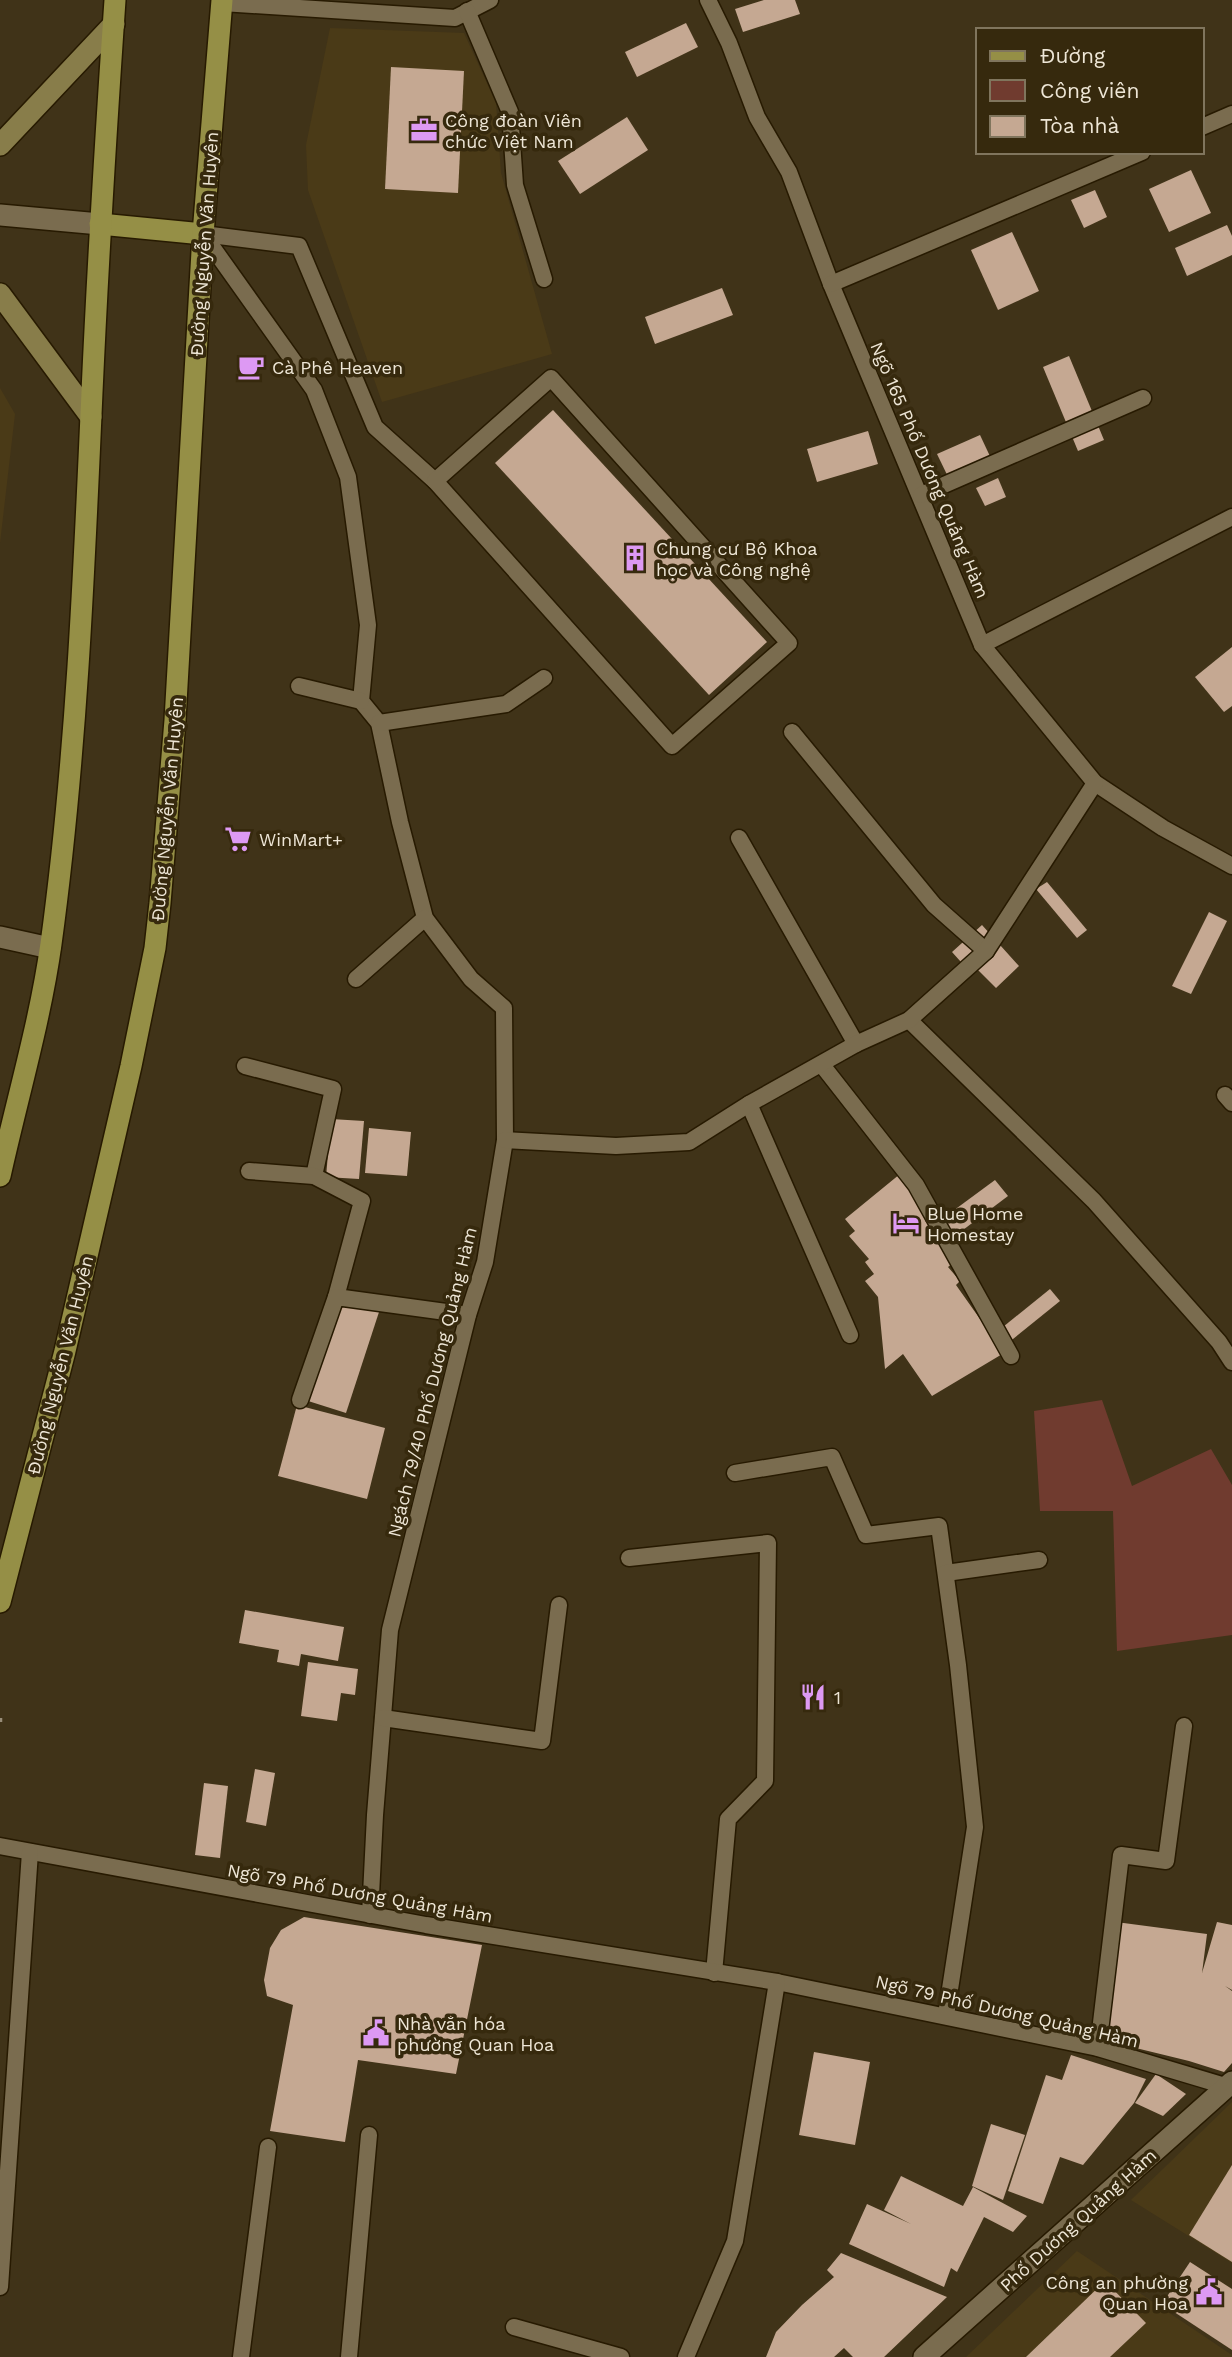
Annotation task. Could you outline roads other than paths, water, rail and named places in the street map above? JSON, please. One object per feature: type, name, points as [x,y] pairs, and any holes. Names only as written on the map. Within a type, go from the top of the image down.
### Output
[{"type":"main road","points":[[0,1176],[30,1054],[50,948],[62,857],[75,713],[100,224],[115,0]]},
{"type":"main road","name":"Đường Nguyễn Văn Huyên","points":[[0,1602],[68,1337],[131,1066],[155,948],[175,720],[202,234],[222,1]]},
{"type":"main road","points":[[100,224],[202,234]]},
{"type":"street","points":[[0,145],[114,24]]},
{"type":"street","points":[[0,215],[100,224]]},
{"type":"street","points":[[0,293],[91,417]]},
{"type":"street","points":[[0,937],[50,948]]},
{"type":"street","name":"Phố Dương Quảng Hàm","points":[[924,2357],[1231,2085]]},
{"type":"lane","points":[[222,1],[455,18],[491,0]]},
{"type":"lane","name":"Ngõ 165 Phố Dương Quảng Hàm","points":[[708,0],[729,43],[757,117],[789,172],[831,285],[982,645],[1095,783],[1163,828],[1232,866]]},
{"type":"lane","points":[[467,11],[510,112],[515,185],[544,279]]},
{"type":"lane","points":[[1204,126],[1232,114]]},
{"type":"lane","points":[[831,285],[1137,154]]},
{"type":"lane","points":[[202,234],[299,246],[375,427],[435,481],[672,746],[789,643],[551,378],[435,481]]},
{"type":"lane","points":[[202,234],[314,390],[348,477],[368,625],[361,701],[299,685]]},
{"type":"lane","points":[[921,495],[1143,398]]},
{"type":"lane","points":[[982,645],[1232,517]]},
{"type":"lane","points":[[379,723],[506,704],[544,678]]},
{"type":"lane","name":"Ngách 79/40 Phố Dương Quảng Hàm","points":[[361,701],[379,723],[400,822],[425,918],[471,979],[504,1008],[505,1140],[485,1262],[468,1315],[390,1630],[370,1915]]},
{"type":"lane","points":[[792,732],[934,905],[986,951]]},
{"type":"lane","points":[[505,1140],[615,1146],[690,1142],[749,1104],[856,1044],[909,1020],[986,951],[1095,783]]},
{"type":"lane","points":[[739,838],[856,1044]]},
{"type":"lane","points":[[355,979],[425,918]]},
{"type":"lane","points":[[909,1020],[1094,1200],[1219,1342],[1232,1362]]},
{"type":"lane","points":[[822,1065],[916,1185],[1012,1356]]},
{"type":"lane","points":[[245,1066],[333,1089],[314,1176]]},
{"type":"lane","points":[[749,1104],[850,1335]]},
{"type":"lane","points":[[249,1171],[314,1176],[362,1201],[336,1297],[300,1400]]},
{"type":"lane","points":[[336,1297],[468,1315]]},
{"type":"lane","points":[[735,1473],[832,1457],[866,1535],[939,1526],[958,1665],[975,1827],[946,2015]]},
{"type":"lane","points":[[629,1558],[768,1543],[765,1781],[728,1819],[714,1973]]},
{"type":"lane","points":[[946,1573],[1039,1560]]},
{"type":"lane","points":[[383,1718],[542,1741],[559,1605]]},
{"type":"lane","points":[[1098,2048],[1121,1856],[1166,1861],[1184,1726]]},
{"type":"lane","name":"Ngõ 79 Phố Dương Quảng Hàm","points":[[0,1846],[370,1915],[777,1982],[1098,2048],[1231,2085]]},
{"type":"lane","points":[[0,2287],[30,1852]]},
{"type":"lane","points":[[686,2357],[735,2241],[777,1982]]},
{"type":"lane","points":[[349,2357],[369,2135]]},
{"type":"lane","points":[[241,2357],[268,2147]]},
{"type":"lane","points":[[514,2327],[621,2357]]},
{"type":"place","name":"Công đoàn Viên chức Việt Nam","points":[[424,130]]},
{"type":"place","name":"Cà Phê Heaven","points":[[251,367]]},
{"type":"place","name":"Chung cư Bộ Khoa học và Công nghệ","points":[[635,558]]},
{"type":"place","name":"WinMart+","points":[[238,839]]},
{"type":"place","name":"Blue Home Homestay","points":[[906,1223]]},
{"type":"place","name":"1","points":[[813,1697]]},
{"type":"place","name":"Nhà văn hóa phường Quan Hoa","points":[[376,2033]]},
{"type":"place","name":"Công an phường Quan Hoa","points":[[1209,2292]]}]
